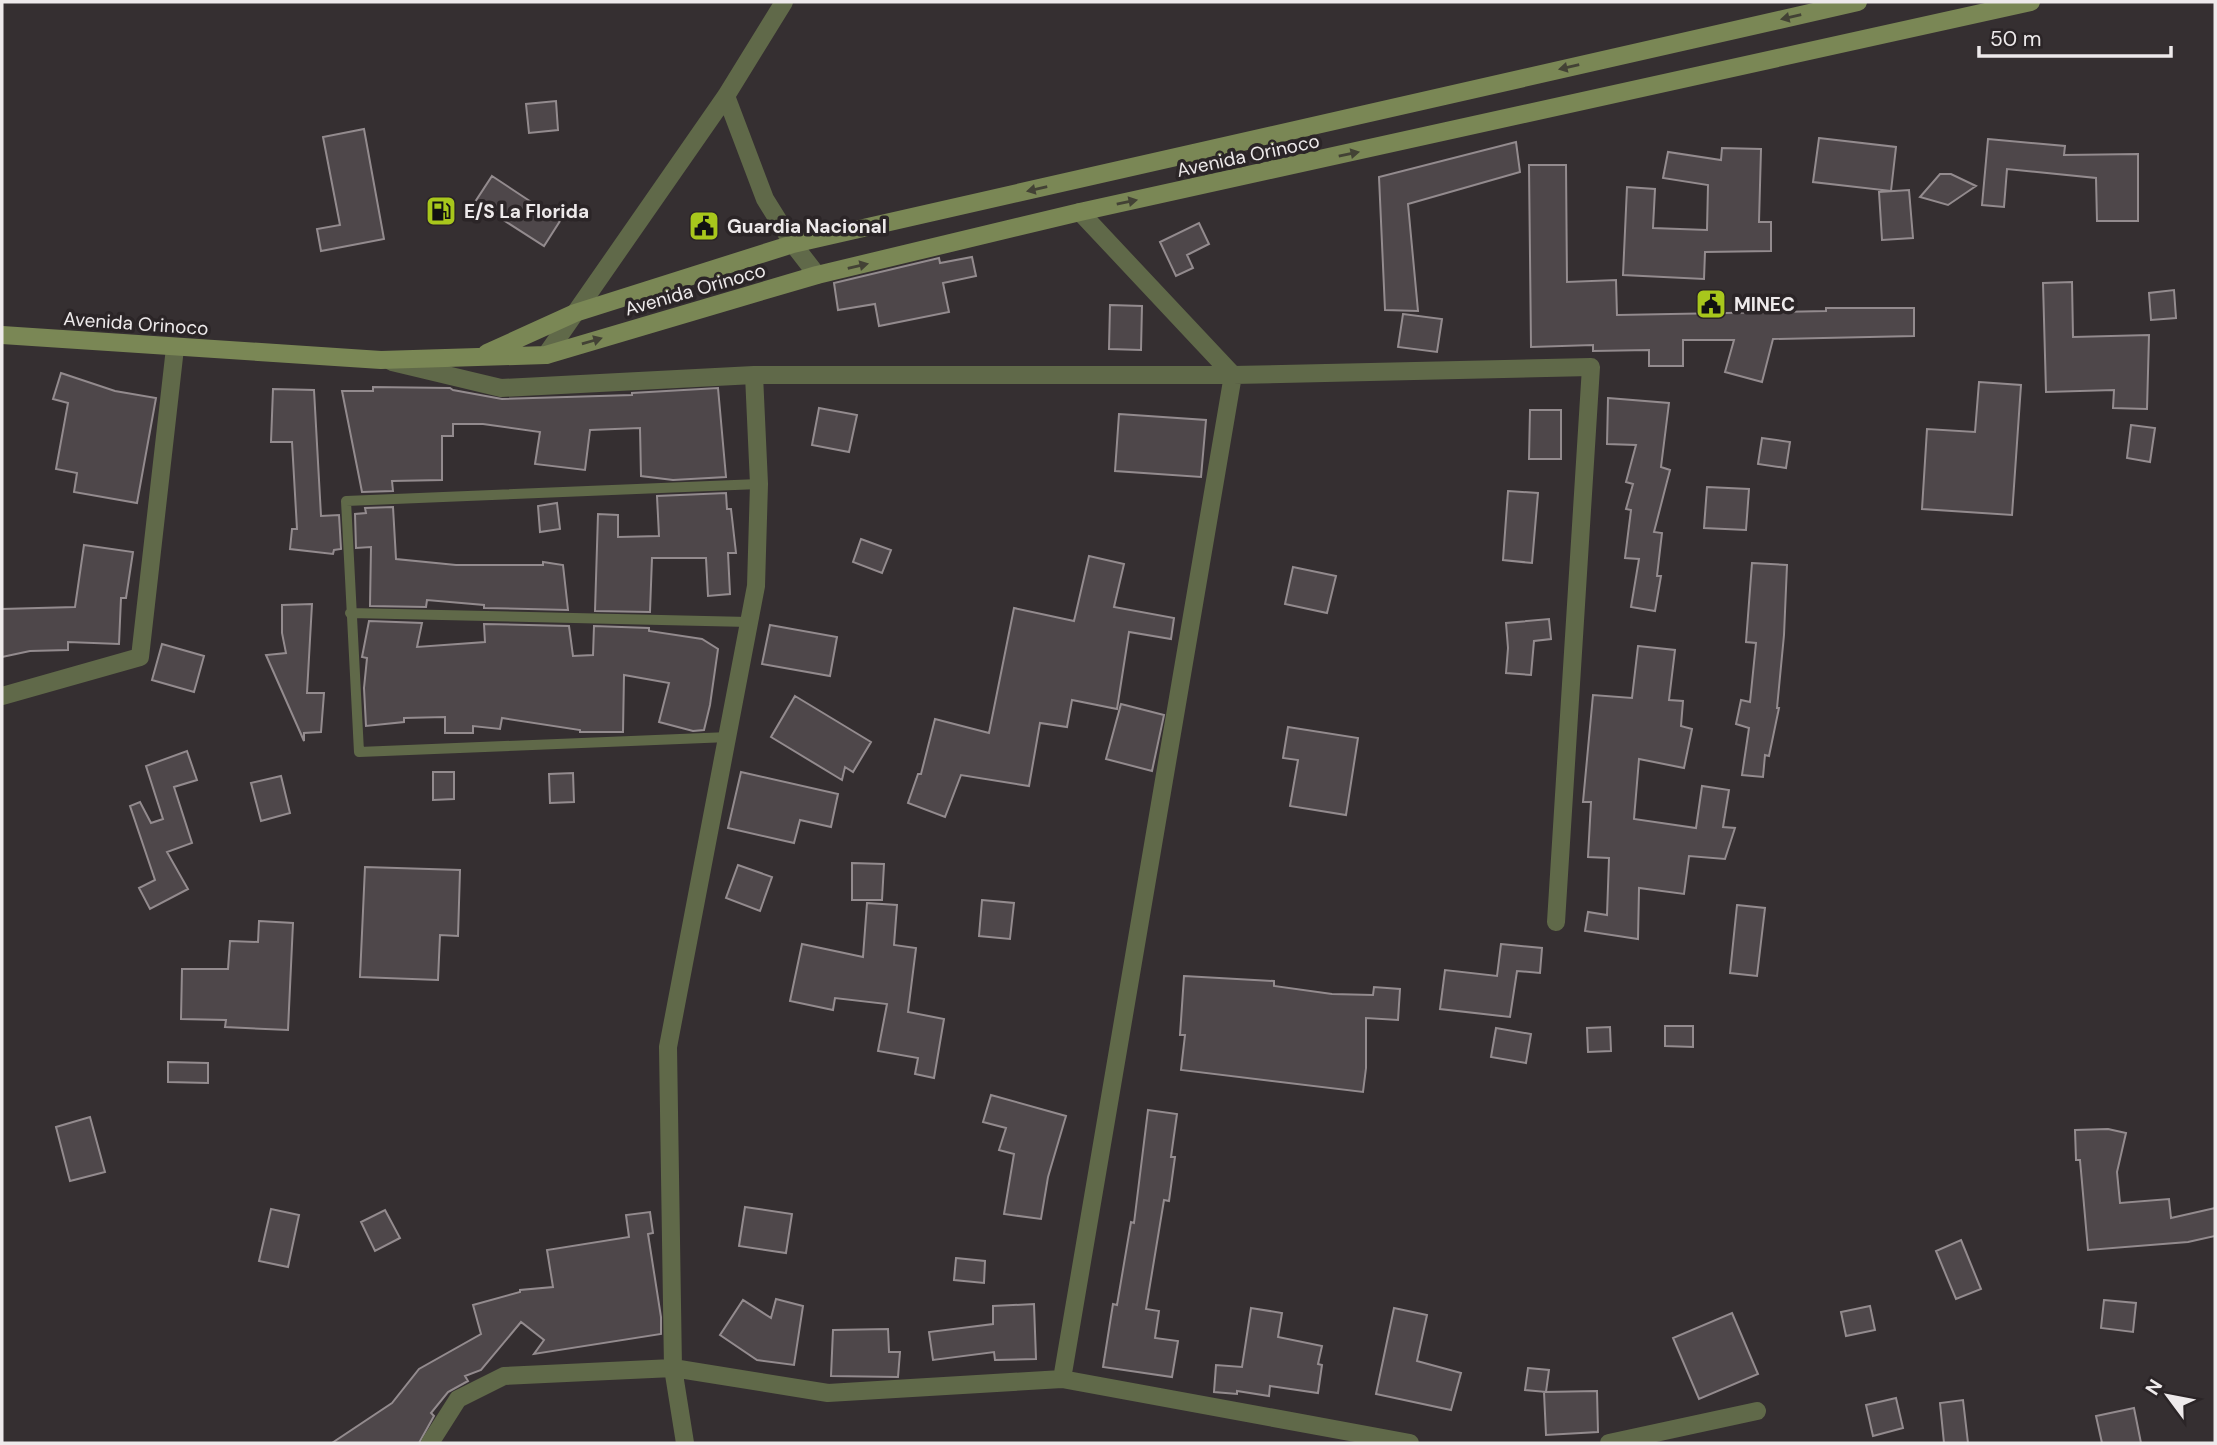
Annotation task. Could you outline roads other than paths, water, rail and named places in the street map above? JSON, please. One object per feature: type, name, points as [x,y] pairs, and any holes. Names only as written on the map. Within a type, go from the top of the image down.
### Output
[{"type":"street","points":[[546,355],[726,96],[784,2]]},
{"type":"street","name":"Avenida Orinoco","points":[[476,357],[575,313],[793,244],[1858,2]]},
{"type":"street","name":"Avenida Orinoco","points":[[2,335],[382,360],[546,355],[817,275],[1080,212],[2031,2]]},
{"type":"street","points":[[726,96],[765,199],[793,244],[817,275]]},
{"type":"street","points":[[1080,212],[1233,375]]},
{"type":"street","points":[[2,696],[140,657],[175,348]]},
{"type":"street","points":[[382,360],[501,388],[754,375],[1233,375],[1591,367],[1556,922]]},
{"type":"street","points":[[685,1443],[673,1368],[668,1046],[756,586],[759,484],[754,375]]},
{"type":"street","points":[[1062,1380],[1233,375]]},
{"type":"street","points":[[430,1443],[458,1399],[504,1376],[673,1368],[828,1393],[1062,1380],[1410,1443]]},
{"type":"street","points":[[1609,1443],[1757,1411]]},
{"type":"lane","points":[[729,737],[359,752],[346,501],[759,484]]},
{"type":"lane","points":[[350,613],[749,622]]},
{"type":"place","name":"E/S La Florida","points":[[441,211]]},
{"type":"place","name":"Guardia Nacional","points":[[704,226]]},
{"type":"place","name":"MINEC","points":[[1711,304]]}]
